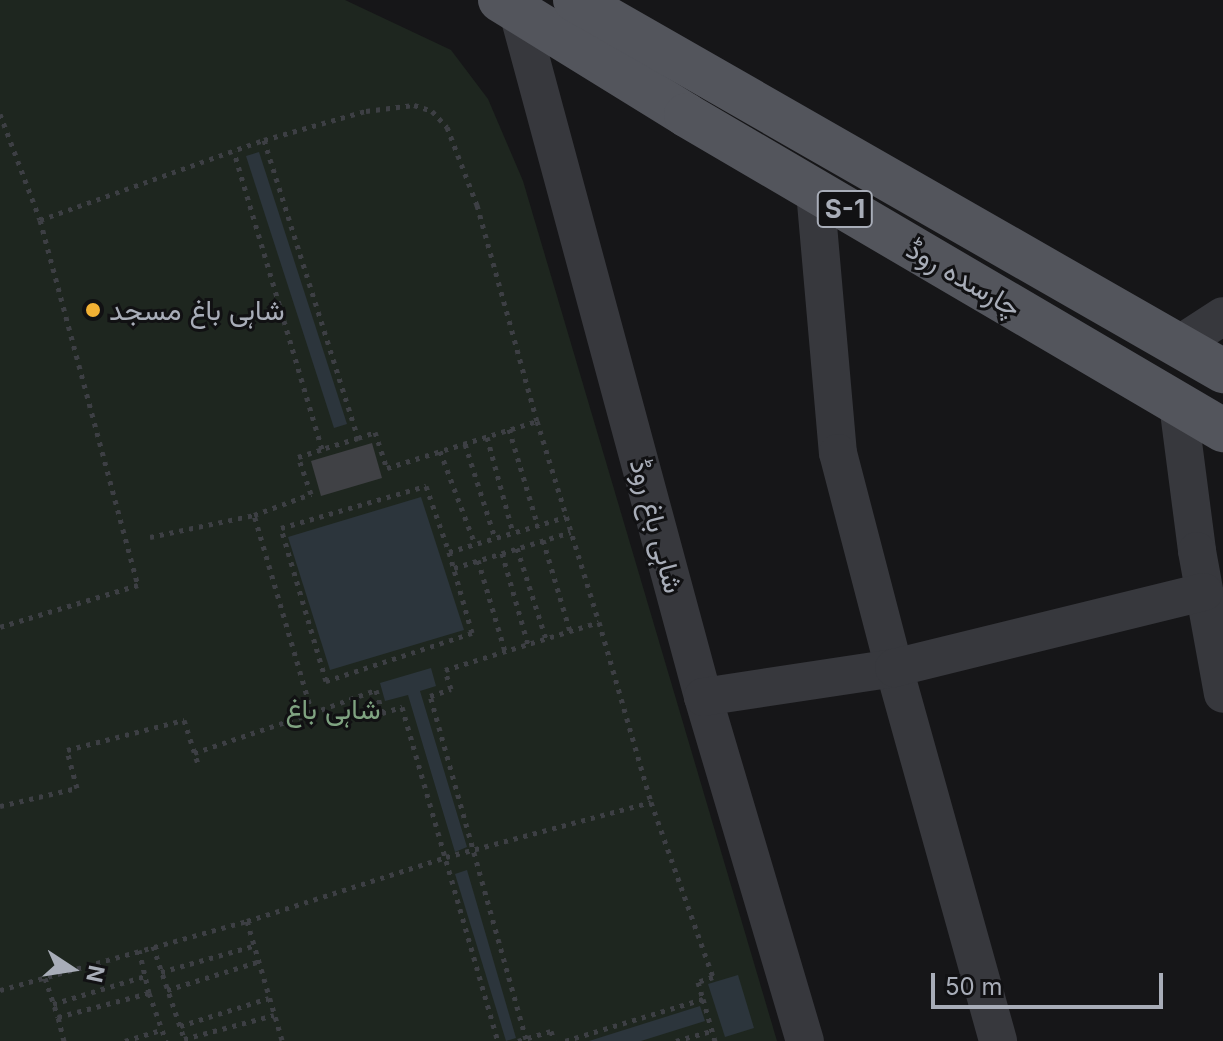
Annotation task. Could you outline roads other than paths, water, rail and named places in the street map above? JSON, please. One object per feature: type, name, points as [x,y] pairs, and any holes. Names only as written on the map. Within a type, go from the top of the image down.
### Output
[{"type":"main road","name":"چارسدہ روڈ","points":[[575,0],[1223,371]]},
{"type":"main road","name":"چارسدہ روڈ","points":[[511,3],[686,115],[1223,430]]},
{"type":"street","name":"شاہی باغ روڈ","points":[[511,3],[703,697],[805,1041]]},
{"type":"street","points":[[815,191],[838,453],[894,668],[998,1041]]},
{"type":"street","points":[[1180,344],[1223,316]]},
{"type":"street","points":[[1178,404],[1204,592],[1223,694]]},
{"type":"street","points":[[703,697],[894,668],[1204,592]]},
{"type":"place","name":"شاہی باغ مسجد","points":[[93,310]]},
{"type":"park label","name":"شاہی باغ","points":[[333,709]]}]
